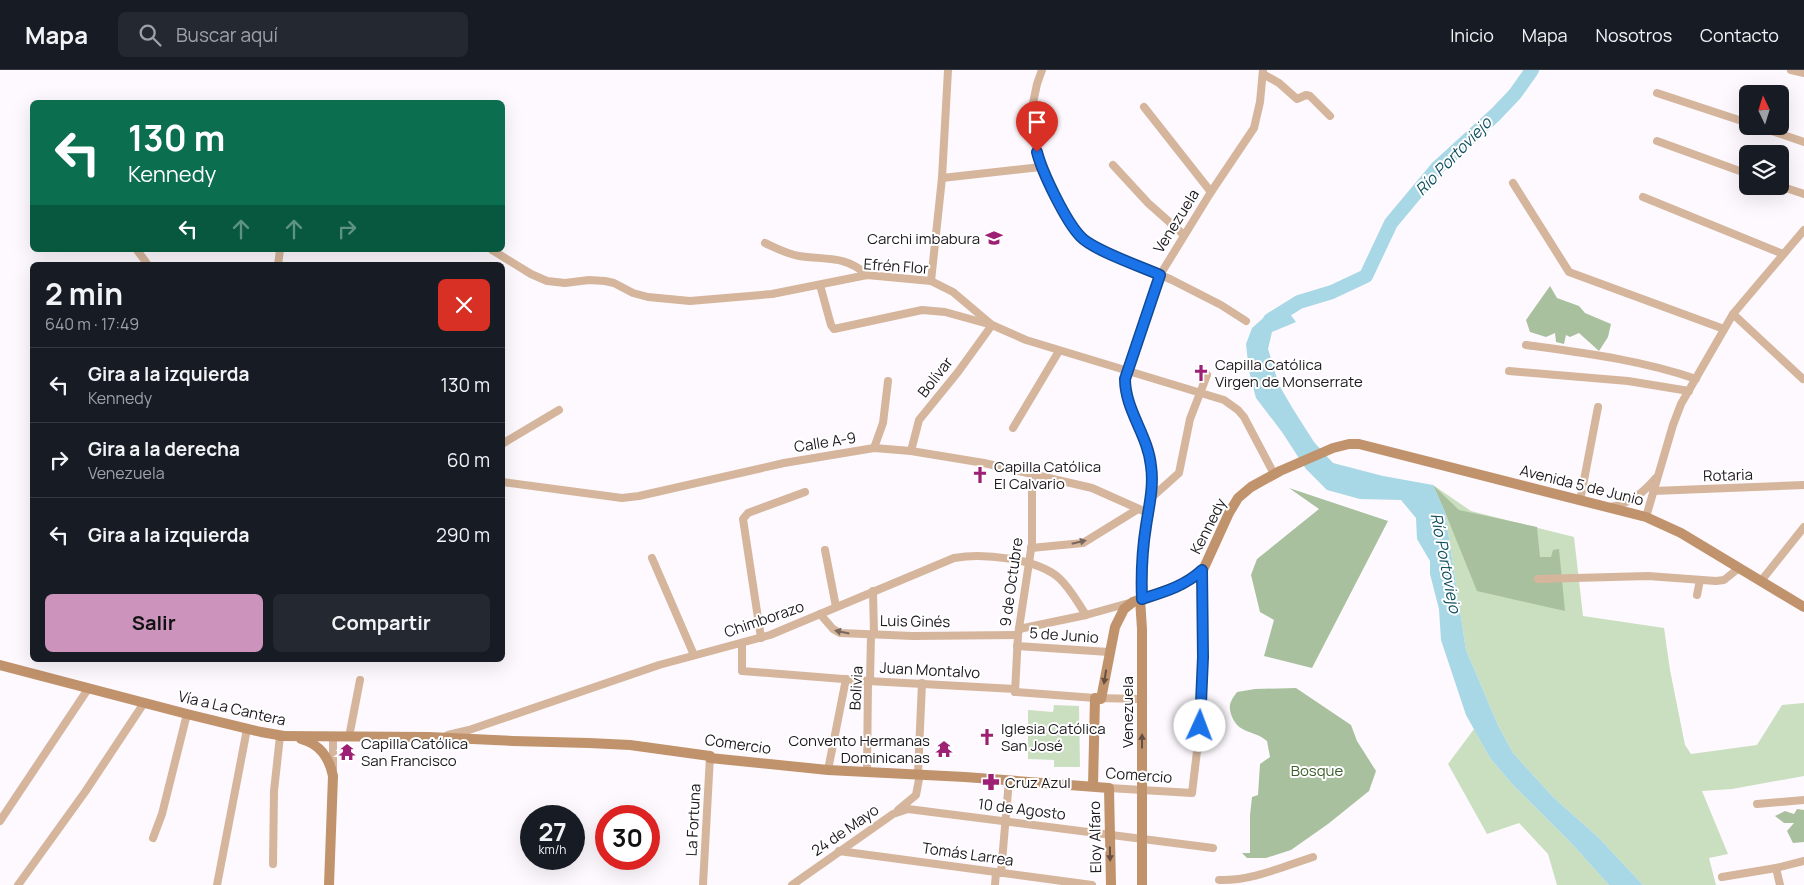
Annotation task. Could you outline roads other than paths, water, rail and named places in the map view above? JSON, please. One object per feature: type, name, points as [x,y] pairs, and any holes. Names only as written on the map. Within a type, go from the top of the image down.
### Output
[{"type":"street","points":[[931,281],[942,178],[948,70]]},
{"type":"street","points":[[1042,70],[1029,122],[1041,167],[1071,224],[1081,238],[1221,305],[1246,321]]},
{"type":"street","points":[[1791,70],[1804,72]]},
{"type":"street","points":[[1263,72],[1297,99],[1306,95],[1310,96],[1330,116]]},
{"type":"street","name":"Venezuela","points":[[1142,885],[1142,629],[1138,600],[1151,498],[1151,463],[1126,394],[1125,379],[1160,275],[1211,192],[1254,128],[1260,102],[1263,72]]},
{"type":"street","points":[[1657,93],[1739,120]]},
{"type":"street","points":[[1144,108],[1211,192]]},
{"type":"street","points":[[1783,135],[1804,142]]},
{"type":"street","points":[[1657,141],[1739,171]]},
{"type":"street","points":[[1113,165],[1148,203],[1184,235]]},
{"type":"street","points":[[942,178],[1041,167]]},
{"type":"street","points":[[1513,183],[1569,272],[1724,329]]},
{"type":"street","points":[[1789,189],[1804,194]]},
{"type":"street","points":[[1643,197],[1783,254]]},
{"type":"street","points":[[1646,517],[1672,425],[1689,391],[1733,314],[1804,230]]},
{"type":"street","points":[[765,243],[799,256],[829,258],[849,262],[858,266],[867,274]]},
{"type":"street","name":"Efrén Flor","points":[[495,252],[531,274],[547,281],[565,283],[604,280],[648,298],[690,301],[772,294],[867,274],[931,281],[954,292],[992,325],[1026,340],[1224,400],[1244,417],[1277,473]]},
{"type":"street","points":[[820,285],[831,325],[834,329],[922,310],[945,312],[992,325]]},
{"type":"street","points":[[1733,314],[1804,379]]},
{"type":"street","name":"Bolívar","points":[[911,451],[919,420],[958,372],[992,325]]},
{"type":"street","points":[[1526,345],[1611,357],[1656,367],[1696,379]]},
{"type":"street","points":[[1013,428],[1059,351]]},
{"type":"street","points":[[1510,371],[1628,381],[1689,391]]},
{"type":"street","points":[[1151,498],[1179,473],[1190,419],[1207,375]]},
{"type":"street","points":[[874,448],[883,423],[888,381]]},
{"type":"street","points":[[1580,501],[1598,407]]},
{"type":"street","points":[[505,442],[559,410]]},
{"type":"street","name":"Avenida 5 de Junio","points":[[1277,473],[1333,448],[1349,444],[1360,444],[1580,501],[1610,507],[1646,517],[1681,533],[1804,607]]},
{"type":"street","name":"Calle A-9","points":[[505,482],[622,498],[639,496],[784,463],[874,448],[911,451],[984,464],[1092,488],[1148,513]]},
{"type":"street","name":"Kennedy","points":[[1138,600],[1183,584],[1195,577],[1202,570],[1238,498],[1251,487],[1277,473]]},
{"type":"street","name":"9 de Octubre","points":[[1015,690],[1018,632],[1032,546],[1032,475]]},
{"type":"street","points":[[1610,507],[1635,499],[1657,477]]},
{"type":"street","name":"Rotaria","points":[[1653,491],[1804,485]]},
{"type":"street","points":[[761,638],[743,519],[748,513],[805,492]]},
{"type":"street","points":[[1123,502],[1130,514]]},
{"type":"street","points":[[1010,559],[1024,553],[1032,546],[1083,542],[1138,509]]},
{"type":"street","points":[[1761,581],[1804,527]]},
{"type":"street","points":[[825,550],[836,607]]},
{"type":"street","name":"Chimborazo","points":[[429,737],[458,733],[660,665],[761,638],[954,558],[967,556],[1010,559],[1044,568],[1059,578],[1086,615]]},
{"type":"street","points":[[652,558],[694,655]]},
{"type":"street","points":[[1538,579],[1648,576],[1724,580],[1739,568]]},
{"type":"street","name":"Comercio","points":[[280,736],[429,737],[630,745],[710,757],[828,770],[919,774],[1192,793],[1200,726],[1203,657],[1202,570]]},
{"type":"street","points":[[1697,595],[1700,580]]},
{"type":"street","name":"Bolivia","points":[[868,772],[869,681],[873,591]]},
{"type":"street","name":"Luis Ginés","points":[[820,614],[837,632],[913,636],[1018,632],[1138,600]]},
{"type":"street","name":"Eloy Alfaro","points":[[1093,786],[1098,699],[1109,652],[1118,617],[1124,609],[1138,600]]},
{"type":"street","name":"Juan Montalvo","points":[[742,643],[742,671],[1015,690],[1098,699],[1142,699]]},
{"type":"street","name":"5 de Junio","points":[[1017,646],[1109,652]]},
{"type":"street","name":"Vía a La Cantera","points":[[0,665],[247,729],[304,739],[316,745],[328,760],[333,776],[329,885]]},
{"type":"street","points":[[828,770],[846,679]]},
{"type":"street","points":[[349,737],[360,680]]},
{"type":"street","points":[[918,810],[922,683]]},
{"type":"street","points":[[0,821],[88,688]]},
{"type":"street","points":[[18,885],[85,792],[144,703]]},
{"type":"street","points":[[153,838],[162,814],[187,714]]},
{"type":"street","points":[[488,740],[485,730],[490,722]]},
{"type":"street","points":[[217,885],[247,729]]},
{"type":"street","points":[[273,864],[274,791],[280,736]]},
{"type":"street","points":[[333,737],[333,776]]},
{"type":"street","name":"La Fortuna","points":[[704,885],[710,757]]},
{"type":"street","points":[[893,814],[916,795],[919,774]]},
{"type":"street","points":[[995,885],[1006,822],[1009,780]]},
{"type":"street","name":"Eloy Alfaro","points":[[1109,788],[1110,885]]},
{"type":"street","points":[[1757,804],[1804,800]]},
{"type":"street","name":"24 de Mayo","points":[[792,885],[893,814],[904,809],[918,810]]},
{"type":"street","name":"10 de Agosto","points":[[918,810],[1141,837],[1212,848]]},
{"type":"street","points":[[852,843],[861,854]]},
{"type":"street","name":"Tomás Larrea","points":[[840,851],[1092,885]]},
{"type":"street","points":[[1219,871],[1219,883],[1248,878],[1313,857]]},
{"type":"street","points":[[1722,877],[1776,868],[1804,861]]},
{"type":"street","points":[[1776,868],[1780,885]]},
{"type":"water","points":[[1283,305],[1296,322],[1272,332],[1268,349],[1279,385],[1293,409],[1314,442],[1333,463],[1383,476],[1433,485],[1445,512],[1466,650],[1498,725],[1513,753],[1553,797],[1598,837],[1643,885],[1609,885],[1572,844],[1512,784],[1490,758],[1466,715],[1441,640],[1439,609],[1430,574],[1430,561],[1417,539],[1416,518],[1401,500],[1360,499],[1327,490],[1306,469],[1282,432],[1256,398],[1249,371],[1246,344],[1252,328],[1270,312]]},
{"type":"waterway","name":"Río Portoviejo","points":[[1270,320],[1299,302],[1332,292],[1366,276],[1391,223],[1437,168],[1515,94],[1532,70]]},
{"type":"place","name":"Carchi imbabura","points":[[994,238]]},
{"type":"place","name":"Capilla Católica Virgen de Monserrate","points":[[1201,373]]},
{"type":"place","name":"Capilla Católica El Calvario","points":[[980,475]]},
{"type":"place","name":"Iglesia Católica San José","points":[[987,737]]},
{"type":"place","name":"Convento Hermanas Dominicanas","points":[[944,749]]},
{"type":"place","name":"Capilla Católica San Francisco","points":[[347,752]]},
{"type":"place","name":"Cruz Azul","points":[[991,782]]},
{"type":"park label","name":"Bosque","points":[[1317,770]]}]
